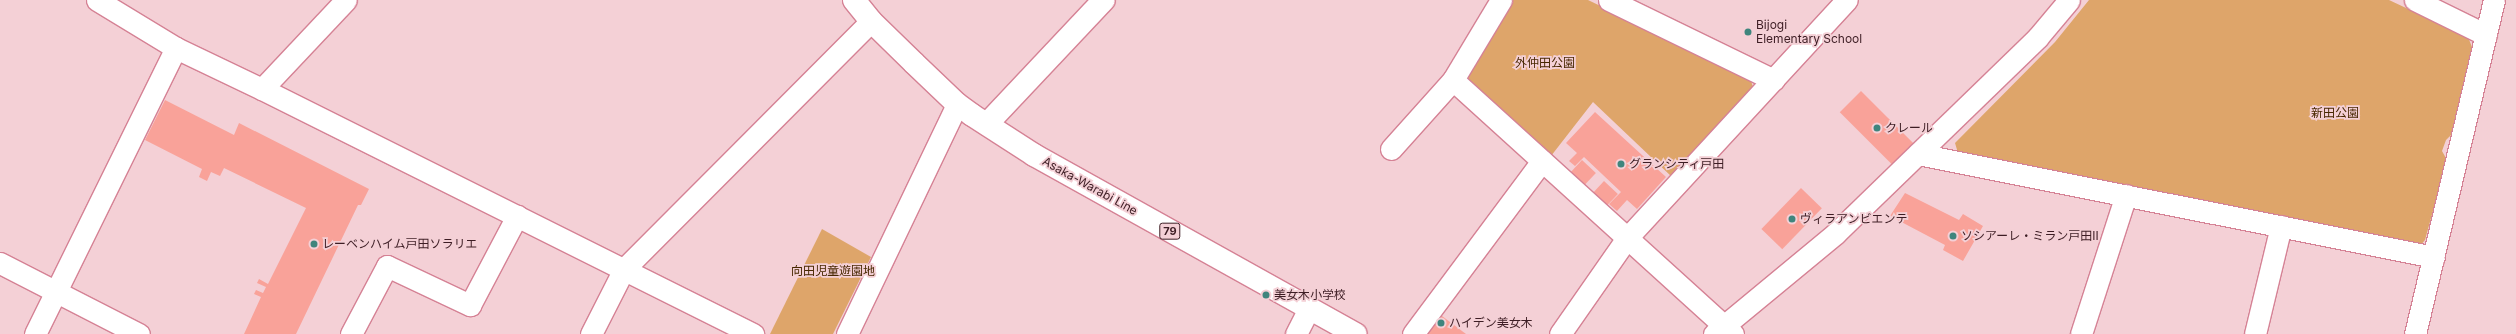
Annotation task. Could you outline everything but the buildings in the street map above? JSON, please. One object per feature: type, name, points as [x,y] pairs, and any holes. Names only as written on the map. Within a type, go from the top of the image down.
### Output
[{"type":"main road","name":"Asaka-Warabi Line","points":[[854,0],[871,21],[958,104],[987,124],[1034,155],[1356,334]]},
{"type":"main road","points":[[987,124],[1104,0]]},
{"type":"street","points":[[97,0],[176,48],[262,89],[753,334]]},
{"type":"street","points":[[262,89],[346,0]]},
{"type":"street","points":[[1391,149],[1453,80],[1501,0]]},
{"type":"street","points":[[1609,0],[1774,80]]},
{"type":"street","points":[[1560,334],[1627,238],[1847,0]]},
{"type":"street","points":[[1453,80],[1627,238],[1723,331],[1836,233],[2038,37],[2069,0]]},
{"type":"street","points":[[2415,0],[2486,35]]},
{"type":"street","points":[[2415,334],[2494,0]]},
{"type":"street","points":[[591,334],[624,269],[871,21]]},
{"type":"street","points":[[35,334],[176,48]]},
{"type":"street","points":[[847,334],[958,104]]},
{"type":"street","points":[[1918,154],[2434,257]]},
{"type":"street","points":[[1414,334],[1542,161]]},
{"type":"street","points":[[2081,334],[2126,195]]},
{"type":"street","points":[[351,334],[387,266],[470,305],[517,216]]},
{"type":"street","points":[[2255,334],[2281,226]]},
{"type":"street","points":[[0,263],[139,334]]},
{"type":"street","points":[[1296,334],[1309,308]]},
{"type":"green space","name":"外仲田公園","points":[[1511,0],[1588,0],[1750,78],[1754,90],[1672,177],[1593,102],[1551,156],[1470,84],[1467,72]]},
{"type":"green space","name":"新田公園","points":[[2089,0],[2389,0],[2468,37],[2472,47],[2453,133],[2446,140],[2442,151],[2447,160],[2425,240],[2420,246],[1958,153],[1955,143],[2055,42]]},
{"type":"green space","name":"向田児童遊園地","points":[[822,229],[871,257],[833,334],[770,334]]},
{"type":"place","name":"Bijogi Elementary School","points":[[1748,32]]},
{"type":"place","name":"クレール","points":[[1877,128]]},
{"type":"place","name":"グランシティ戸田","points":[[1621,164]]},
{"type":"place","name":"ヴィラアンビエンテ","points":[[1792,219]]},
{"type":"place","name":"ソシアーレ・ミラン戸田Ⅱ","points":[[1953,236]]},
{"type":"place","name":"レーベンハイム戸田ソラリエ","points":[[314,244]]},
{"type":"place","name":"美女木小学校","points":[[1266,295]]},
{"type":"place","name":"ハイデン美女木","points":[[1441,323]]}]
